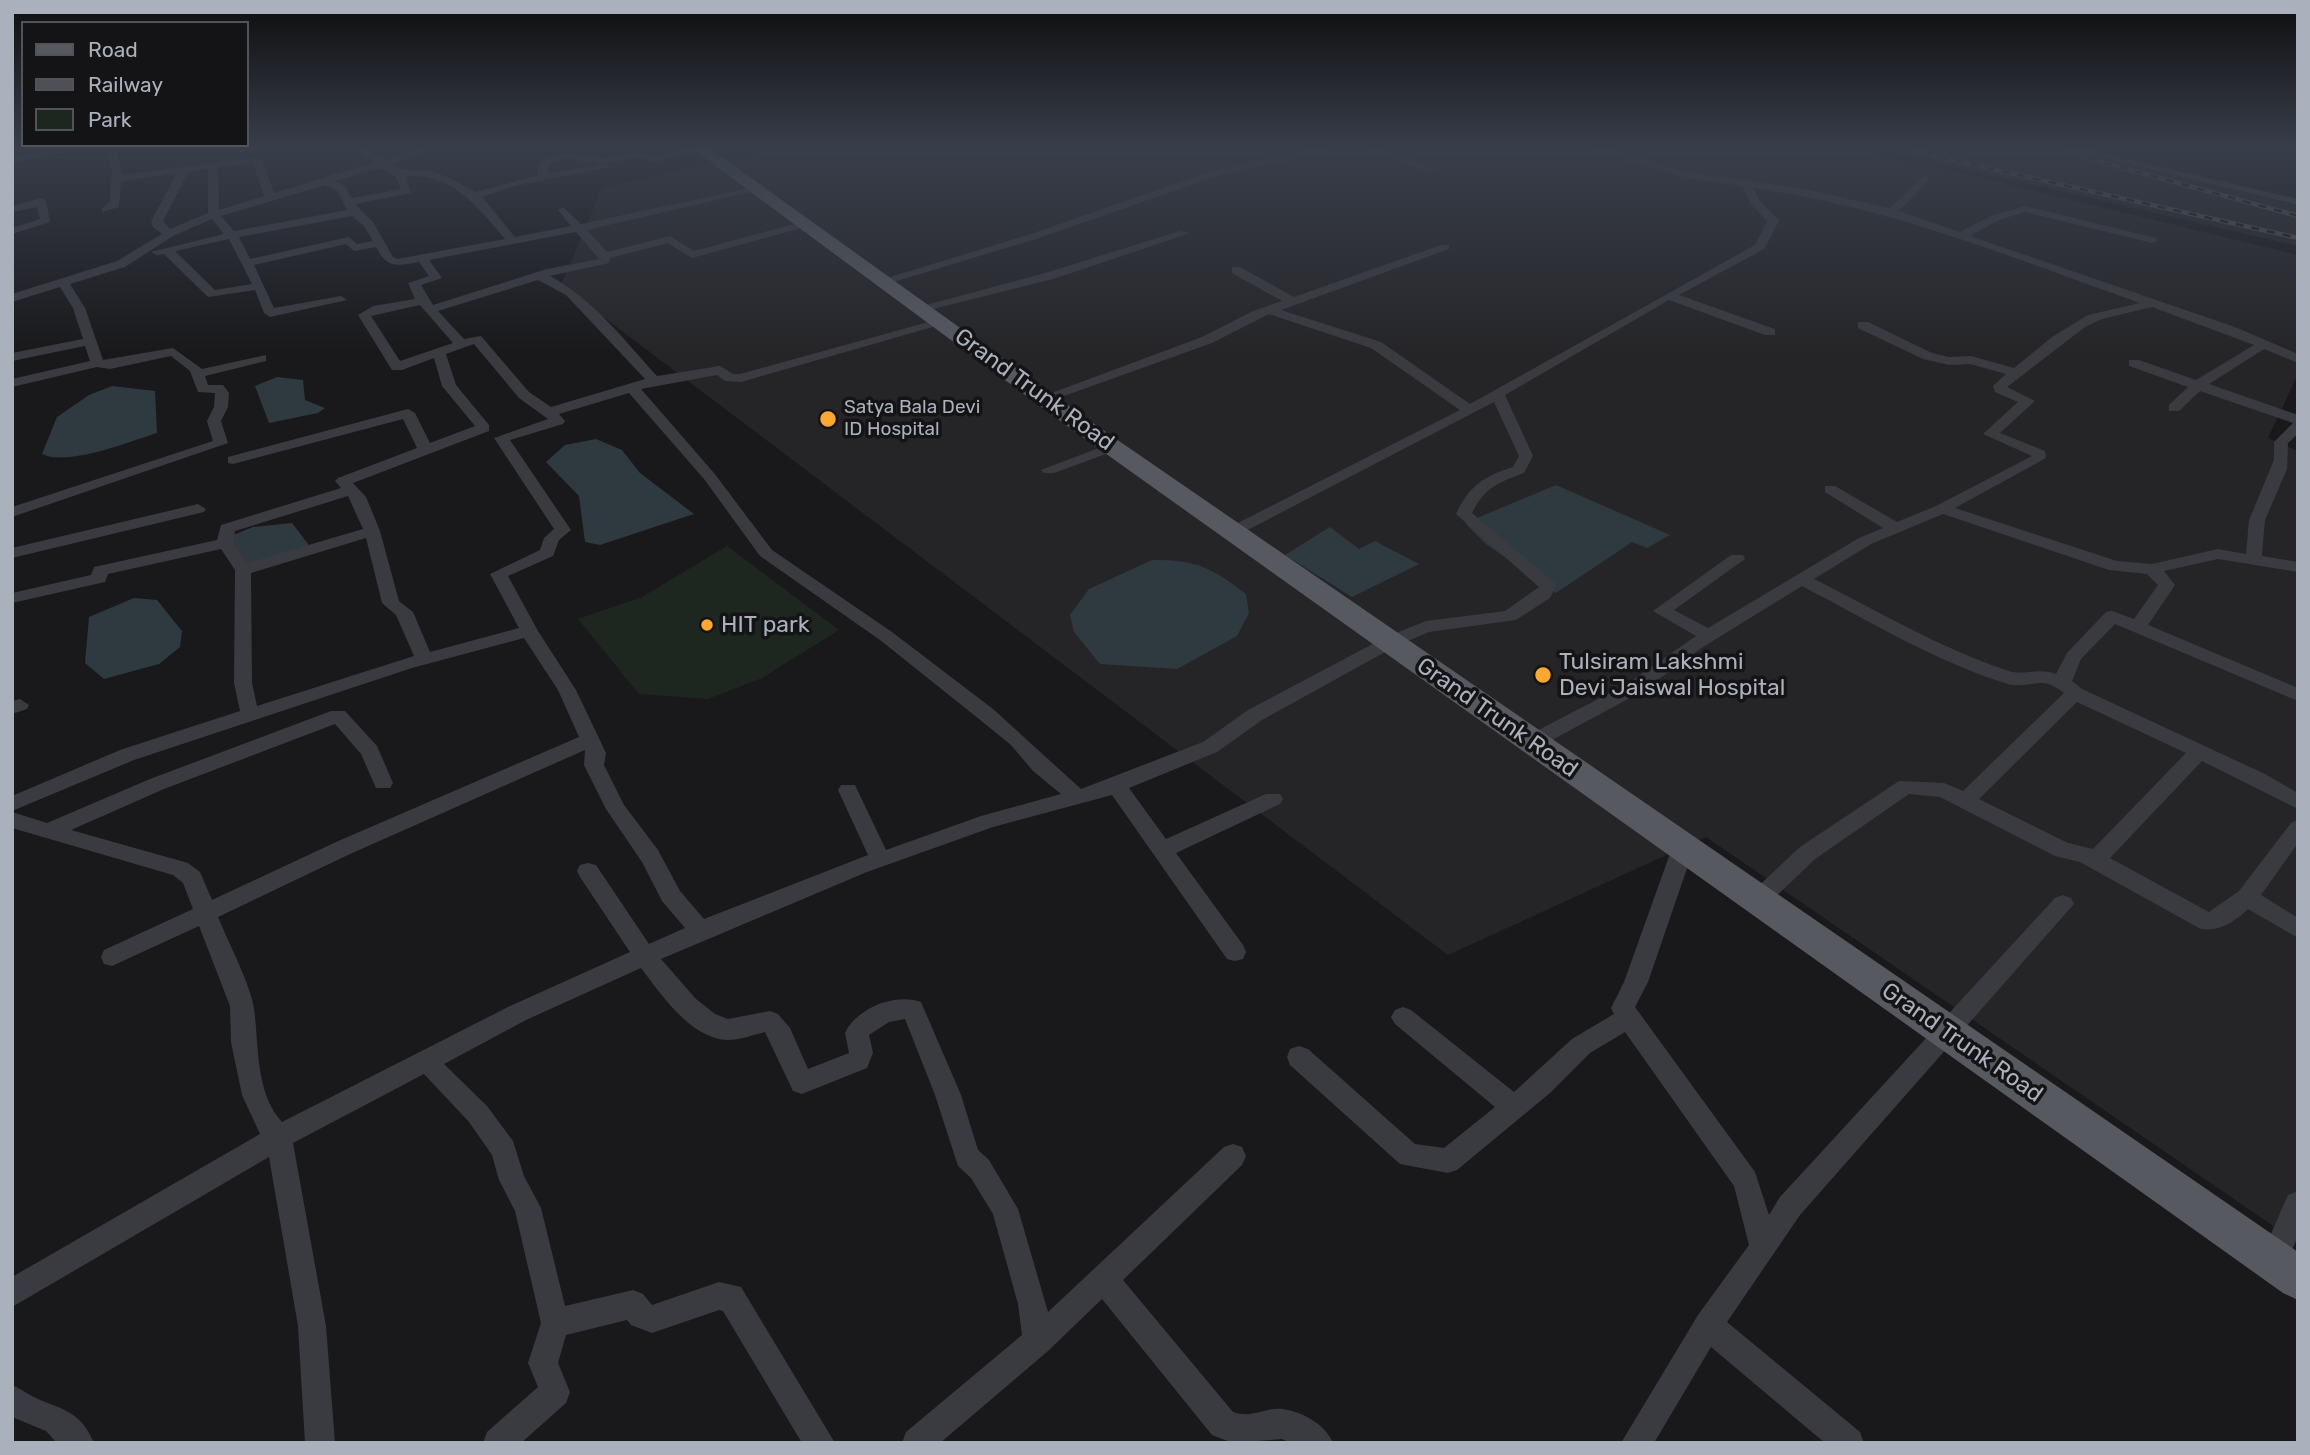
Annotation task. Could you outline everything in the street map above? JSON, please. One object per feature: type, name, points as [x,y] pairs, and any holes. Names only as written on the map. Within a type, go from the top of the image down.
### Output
[{"type":"main road","name":"Grand Trunk Road","points":[[797,218],[1232,532],[2285,1269]]},
{"type":"street","points":[[12,231],[40,225],[46,220],[56,218]]},
{"type":"street","points":[[159,218],[157,225],[169,234]]},
{"type":"street","points":[[12,298],[64,284],[138,255],[169,234],[207,218]]},
{"type":"street","points":[[216,218],[232,236],[248,263],[270,313],[341,300]]},
{"type":"street","points":[[138,255],[167,251],[307,218]]},
{"type":"street","points":[[363,218],[388,259],[395,263],[621,218]]},
{"type":"street","points":[[493,218],[511,239]]},
{"type":"street","points":[[568,218],[604,256],[605,261],[428,305],[377,309],[363,315],[397,368],[440,355],[476,339],[524,395],[558,421],[501,439],[563,530],[552,538],[547,553],[498,574],[529,631],[556,669],[596,753],[594,765],[617,809],[660,872],[670,895],[700,930]]},
{"type":"street","points":[[883,281],[1087,218]]},
{"type":"street","points":[[1232,532],[1470,410],[1760,247],[1773,221],[1770,218]]},
{"type":"street","points":[[1908,218],[2264,344],[2298,359]]},
{"type":"street","points":[[1959,237],[1995,218]]},
{"type":"street","points":[[2061,218],[2152,240]]},
{"type":"street","points":[[604,256],[670,239],[692,255],[805,224]]},
{"type":"street","points":[[549,412],[654,380],[720,370],[730,378],[741,378],[1184,233]]},
{"type":"street","points":[[248,263],[349,240],[354,248],[380,243]]},
{"type":"street","points":[[1045,398],[1207,340],[1292,301],[1357,281],[1445,247]]},
{"type":"street","points":[[167,251],[212,294],[259,286]]},
{"type":"street","points":[[422,258],[436,278],[414,283],[428,305],[461,344]]},
{"type":"street","points":[[1236,270],[1292,301]]},
{"type":"street","points":[[540,276],[570,292],[654,380]]},
{"type":"street","points":[[64,284],[68,298],[91,341],[97,363]]},
{"type":"street","points":[[1669,296],[1770,332]]},
{"type":"street","points":[[1532,742],[1634,688],[1709,636],[1855,547],[1942,509],[2039,458],[2040,454],[1990,434],[2028,401],[2002,392],[2000,386],[2094,317],[2134,311],[2150,303]]},
{"type":"street","points":[[1270,310],[1376,345],[1470,410]]},
{"type":"street","points":[[1863,325],[1928,356],[1949,361],[1971,360],[2016,373]]},
{"type":"street","points":[[12,357],[91,341]]},
{"type":"street","points":[[2174,408],[2198,385],[2264,344]]},
{"type":"street","points":[[12,383],[97,363],[110,365],[173,352],[188,360],[203,388],[218,388],[222,393],[221,407],[214,421],[220,443],[12,512]]},
{"type":"street","points":[[424,659],[404,612],[391,603],[380,552],[358,497],[343,484],[345,479],[484,428],[449,386],[440,355]]},
{"type":"street","points":[[197,374],[261,358]]},
{"type":"street","points":[[2134,363],[2298,420]]},
{"type":"street","points":[[631,387],[709,476],[766,553],[886,636],[986,714],[1075,795]]},
{"type":"street","points":[[12,1293],[279,1137],[518,1013],[646,954],[880,859],[988,821],[1116,785],[1210,747],[1255,715],[1390,642],[1426,627],[1510,616],[1544,594],[1548,586],[1464,514],[1474,492],[1483,482],[1519,470],[1526,456],[1498,394]]},
{"type":"street","points":[[233,460],[408,413],[425,449]]},
{"type":"street","points":[[2254,559],[2259,514],[2271,481],[2282,465],[2284,454],[2281,442],[2298,426]]},
{"type":"street","points":[[1049,470],[1112,447]]},
{"type":"street","points":[[1830,489],[1895,528]]},
{"type":"street","points":[[250,715],[243,683],[243,570],[225,543],[227,527],[350,490]]},
{"type":"street","points":[[12,553],[198,509]]},
{"type":"street","points":[[1942,509],[2115,566],[2152,569],[2218,554],[2298,566]]},
{"type":"street","points":[[243,570],[372,531]]},
{"type":"street","points":[[12,598],[99,578],[100,571],[225,543]]},
{"type":"street","points":[[1709,636],[1662,611],[1737,559]]},
{"type":"street","points":[[2137,627],[2167,586],[2152,569]]},
{"type":"street","points":[[1802,580],[1966,663],[2013,679],[2041,675],[2069,687],[2298,802]]},
{"type":"street","points":[[1966,800],[2069,687],[2073,657],[2112,616],[2298,695]]},
{"type":"street","points":[[12,804],[83,772],[250,715],[424,659],[529,631]]},
{"type":"street","points":[[48,831],[157,784],[338,716],[370,751],[383,783]]},
{"type":"street","points":[[112,957],[343,848],[590,740]]},
{"type":"street","points":[[1758,900],[1773,882],[1792,866],[1906,786],[1944,790],[2063,850],[2097,858],[2113,845],[2199,752]]},
{"type":"street","points":[[1116,785],[1235,952]]},
{"type":"street","points":[[848,790],[880,859]]},
{"type":"street","points":[[1162,850],[1273,799]]},
{"type":"street","points":[[12,820],[180,869],[192,878],[242,1006],[243,1042],[255,1095],[270,1126],[279,1137],[312,1326],[320,1443]]},
{"type":"street","points":[[2087,856],[2207,922],[2222,919],[2246,897],[2298,828]]},
{"type":"street","points":[[1683,848],[1636,982],[1623,1008],[1651,1052],[1746,1181],[1764,1248]]},
{"type":"street","points":[[588,871],[646,954],[696,1017],[724,1029],[770,1021],[781,1035],[802,1083],[858,1060],[861,1053],[857,1033],[863,1026],[896,1010],[913,1009],[948,1095],[968,1157],[980,1169],[1005,1209],[1032,1304],[1038,1341]]},
{"type":"street","points":[[2246,897],[2298,929]]},
{"type":"street","points":[[1636,1443],[1708,1325],[1764,1248],[1790,1206],[2063,904]]},
{"type":"street","points":[[1403,1017],[1514,1107]]},
{"type":"street","points":[[1299,1057],[1329,1080],[1409,1155],[1448,1161],[1514,1107],[1581,1046],[1629,1017]]},
{"type":"street","points":[[429,1058],[435,1072],[478,1114],[504,1150],[512,1180],[528,1208],[555,1323],[543,1363],[555,1392],[498,1443]]},
{"type":"street","points":[[917,1443],[989,1379],[1038,1341],[1233,1156]]},
{"type":"street","points":[[2285,1269],[2298,1204]]},
{"type":"street","points":[[1104,1279],[1223,1424],[1245,1432],[1282,1424],[1306,1433],[1318,1443]]},
{"type":"street","points":[[555,1323],[633,1304],[640,1315],[652,1319],[719,1296],[731,1297],[820,1443]]},
{"type":"street","points":[[1708,1325],[1849,1443]]},
{"type":"street","points":[[12,1400],[33,1413],[54,1418],[79,1443]]},
{"type":"shaded area","points":[[589,218],[2145,218],[2298,255],[2298,374],[2268,438],[2298,451],[2298,1243],[1706,837],[1448,955],[561,285]]},
{"type":"shaded area","points":[[2177,218],[2298,218],[2298,246]]},
{"type":"shaded area","points":[[277,377],[303,380],[305,400],[325,408],[318,413],[269,423],[255,386]]},
{"type":"shaded area","points":[[112,386],[155,391],[157,433],[83,455],[53,457],[42,454],[57,417],[89,395]]},
{"type":"shaded area","points":[[596,439],[622,450],[640,473],[694,514],[600,545],[585,542],[579,496],[546,462],[565,445]]},
{"type":"shaded area","points":[[1556,485],[1670,535],[1647,548],[1632,542],[1556,593],[1486,544],[1465,523]]},
{"type":"shaded area","points":[[292,523],[312,549],[234,568],[223,539],[253,527]]},
{"type":"shaded area","points":[[1330,527],[1359,549],[1375,541],[1419,564],[1352,597],[1285,555]]},
{"type":"shaded area","points":[[1152,560],[1181,562],[1213,571],[1246,594],[1249,613],[1237,636],[1177,669],[1100,664],[1074,632],[1070,615],[1089,589]]},
{"type":"shaded area","points":[[134,598],[157,600],[182,631],[180,647],[159,664],[104,679],[85,663],[89,617]]},
{"type":"green space","name":"HIT park","points":[[727,546],[839,630],[762,678],[708,699],[639,694],[578,619],[642,597]]},
{"type":"railway","points":[[2209,218],[2298,238]]},
{"type":"place","name":"Satya Bala Devi ID Hospital","points":[[828,419]]},
{"type":"place","name":"HIT park","points":[[707,625]]},
{"type":"place","name":"Tulsiram Lakshmi Devi Jaiswal Hospital","points":[[1543,675]]}]
